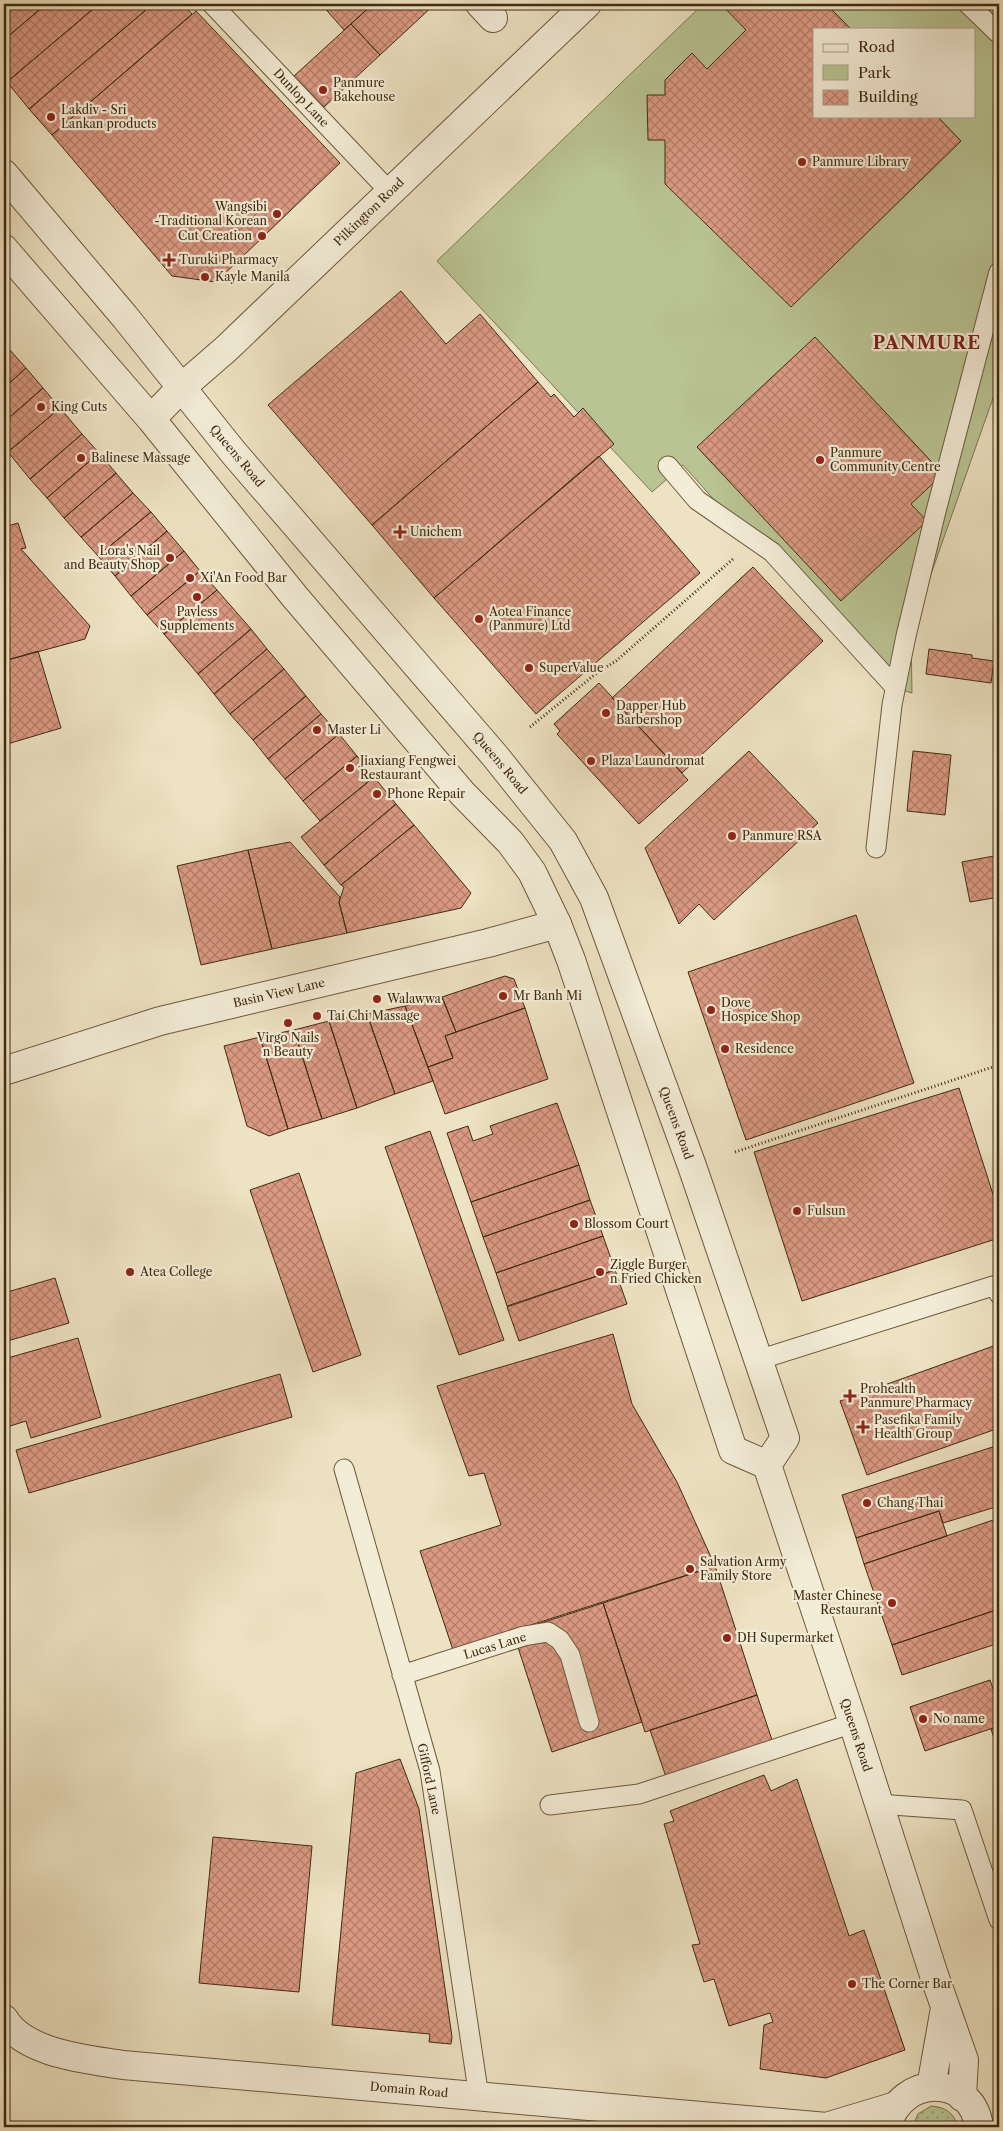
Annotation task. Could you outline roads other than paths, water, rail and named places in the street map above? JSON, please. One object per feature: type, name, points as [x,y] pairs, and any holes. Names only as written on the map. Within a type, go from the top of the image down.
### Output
[{"type":"street","name":"Pilkington Road","points":[[151,419],[181,388],[226,349],[587,4]]},
{"type":"street","name":"Queens Road","points":[[4,174],[125,317],[233,452],[495,756],[563,842],[594,898],[692,1166],[786,1438],[767,1465],[934,1975],[946,2004],[964,2060],[971,2111]]},
{"type":"street","points":[[4,249],[151,419],[308,612],[462,793],[510,842],[532,872],[557,924],[570,960],[733,1450],[767,1465]]},
{"type":"street","name":"Basin View Lane","points":[[4,1071],[160,1021],[488,943],[557,924]]},
{"type":"street","points":[[931,2087],[946,2004]]},
{"type":"street","name":"Domain Road","points":[[4,2023],[41,2048],[68,2056],[123,2065],[826,2127],[892,2116]]},
{"type":"street","points":[[892,2116],[905,2096],[918,2089],[931,2087],[948,2089],[971,2111],[999,2119]]},
{"type":"lane","name":"Dunlop Lane","points":[[212,4],[390,192]]},
{"type":"lane","points":[[968,4],[999,34]]},
{"type":"lane","points":[[876,848],[895,687],[936,511],[999,272]]},
{"type":"lane","points":[[668,466],[697,500],[772,552],[895,687]]},
{"type":"lane","points":[[758,1360],[996,1285],[999,1294]]},
{"type":"lane","name":"Gifford Lane","points":[[344,1469],[430,1771],[478,2097]]},
{"type":"lane","name":"Lucas Lane","points":[[402,1674],[524,1636],[548,1632],[560,1640],[570,1655],[589,1722]]},
{"type":"lane","points":[[550,1805],[639,1794],[853,1723]]},
{"type":"lane","points":[[878,1804],[962,1810],[999,1920]]},
{"type":"place","name":"Panmure Bakehouse","points":[[323,90]]},
{"type":"place","name":"Lakdiv - Sri Lankan products","points":[[51,117]]},
{"type":"place","name":"Panmure Library","points":[[802,162]]},
{"type":"place","name":"Wangsibi -Traditional Korean","points":[[277,214]]},
{"type":"place","name":"Cut Creation","points":[[262,236]]},
{"type":"place","name":"Turuki Pharmacy","points":[[169,260]]},
{"type":"place","name":"Kayle Manila","points":[[205,277]]},
{"type":"place","name":"King Cuts","points":[[41,407]]},
{"type":"place","name":"Balinese Massage","points":[[81,458]]},
{"type":"place","name":"Panmure Community Centre","points":[[820,460]]},
{"type":"place","name":"Unichem","points":[[400,532]]},
{"type":"place","name":"Lora's Nail and Beauty Shop","points":[[170,558]]},
{"type":"place","name":"Xi'An Food Bar","points":[[190,578]]},
{"type":"place","name":"Payless Supplements","points":[[197,597]]},
{"type":"place","name":"Aotea Finance (Panmure) Ltd","points":[[479,619]]},
{"type":"place","name":"SuperValue","points":[[529,668]]},
{"type":"place","name":"Dapper Hub Barbershop","points":[[606,713]]},
{"type":"place","name":"Master Li","points":[[317,730]]},
{"type":"place","name":"Plaza Laundromat","points":[[591,761]]},
{"type":"place","name":"Jiaxiang Fengwei Restaurant","points":[[350,768]]},
{"type":"place","name":"Phone Repair","points":[[377,794]]},
{"type":"place","name":"Panmure RSA","points":[[732,836]]},
{"type":"place","name":"Mr Banh Mi","points":[[503,996]]},
{"type":"place","name":"Walawwa","points":[[377,999]]},
{"type":"place","name":"Dove Hospice Shop","points":[[711,1010]]},
{"type":"place","name":"Tai Chi Massage","points":[[317,1016]]},
{"type":"place","name":"Virgo Nails n Beauty","points":[[288,1023]]},
{"type":"place","name":"Residence","points":[[725,1049]]},
{"type":"place","name":"Fulsun","points":[[797,1211]]},
{"type":"place","name":"Blossom Court","points":[[574,1224]]},
{"type":"place","name":"Atea College","points":[[130,1272]]},
{"type":"place","name":"Ziggle Burger n Fried Chicken","points":[[600,1272]]},
{"type":"place","name":"Prohealth Panmure Pharmacy","points":[[850,1396]]},
{"type":"place","name":"Pasefika Family Health Group","points":[[863,1427]]},
{"type":"place","name":"Chang Thai","points":[[867,1503]]},
{"type":"place","name":"Salvation Army Family Store","points":[[690,1569]]},
{"type":"place","name":"Master Chinese Restaurant","points":[[892,1603]]},
{"type":"place","name":"DH Supermarket","points":[[727,1638]]},
{"type":"place","name":"No name","points":[[923,1719]]},
{"type":"place","name":"The Corner Bar","points":[[852,1984]]},
{"type":"district","name":"PANMURE","points":[[927,343]]}]
